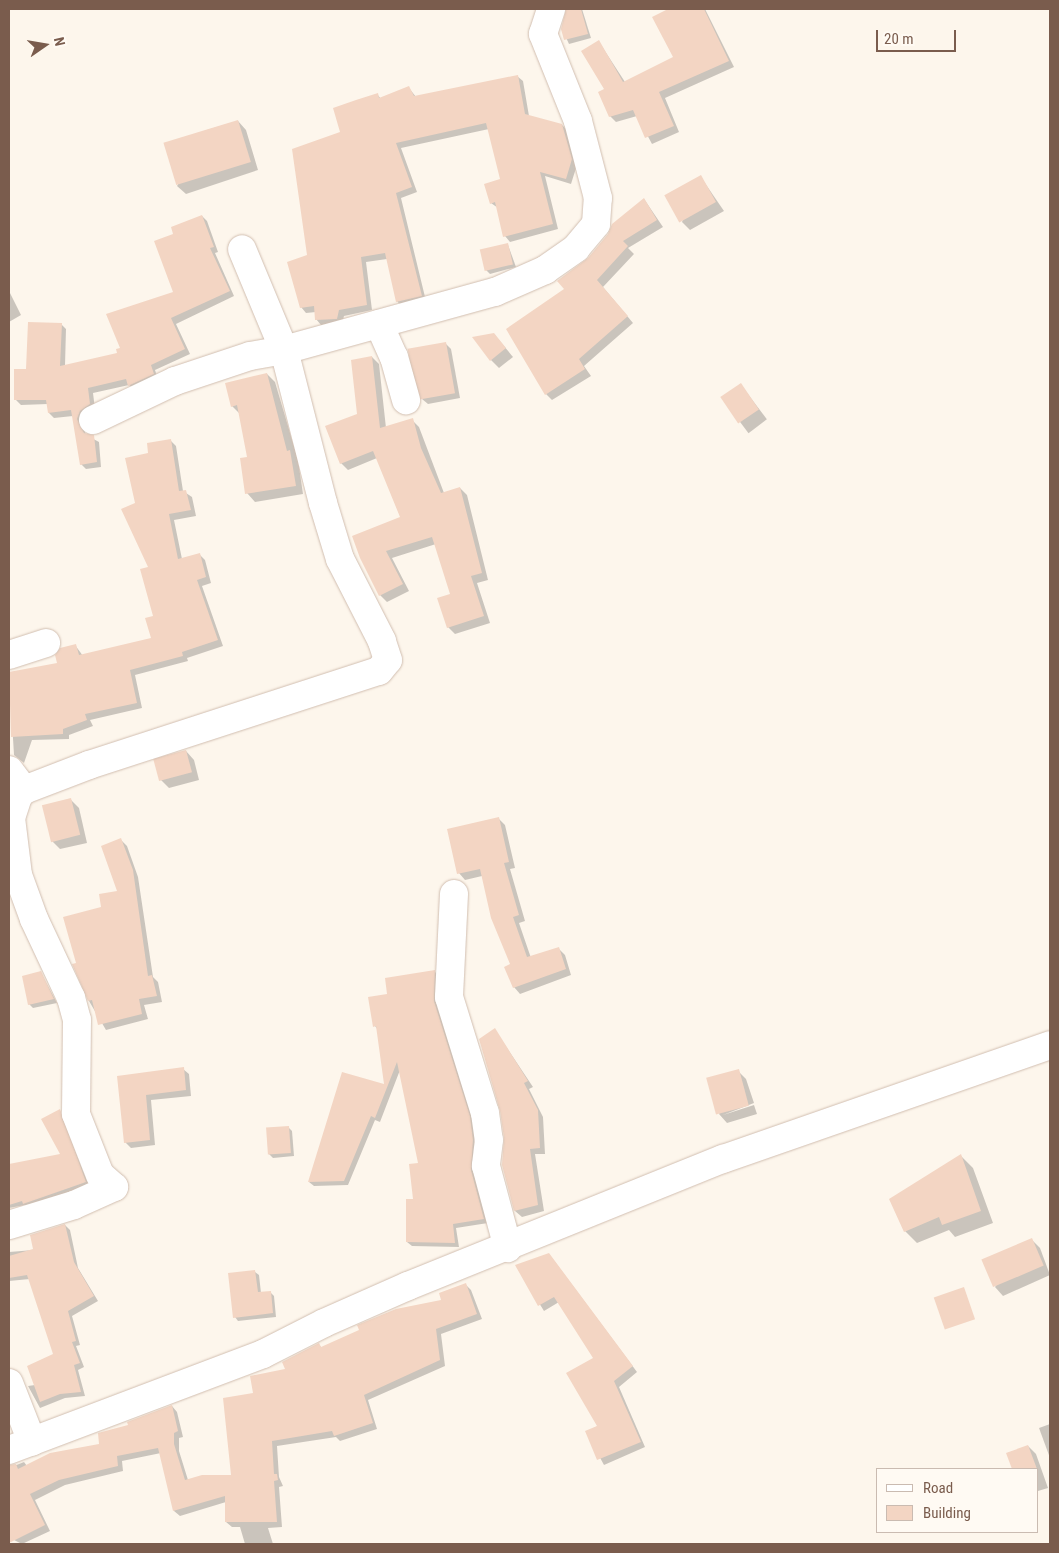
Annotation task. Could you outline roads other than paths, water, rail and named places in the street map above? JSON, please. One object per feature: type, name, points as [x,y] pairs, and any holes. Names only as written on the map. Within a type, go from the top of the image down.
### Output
[{"type":"street","points":[[94,420],[175,381],[250,356],[284,350],[522,282],[576,248],[596,224],[598,198],[592,166],[578,120],[543,34],[551,9]]},
{"type":"street","points":[[9,1225],[74,1205],[114,1187],[100,1175],[80,1130],[74,1096],[78,1063],[77,1020],[71,998],[34,919],[18,875],[11,818],[18,796],[16,780],[88,765],[379,671],[388,660],[382,641],[344,568],[330,530],[284,350],[242,249]]},
{"type":"street","points":[[379,324],[394,356],[406,400]]},
{"type":"street","points":[[9,655],[46,643]]},
{"type":"street","points":[[454,894],[449,997],[485,1113],[489,1140],[486,1166],[508,1248]]},
{"type":"street","points":[[9,1384],[21,1446],[263,1354],[381,1297],[508,1248],[723,1159],[1050,1046]]}]
